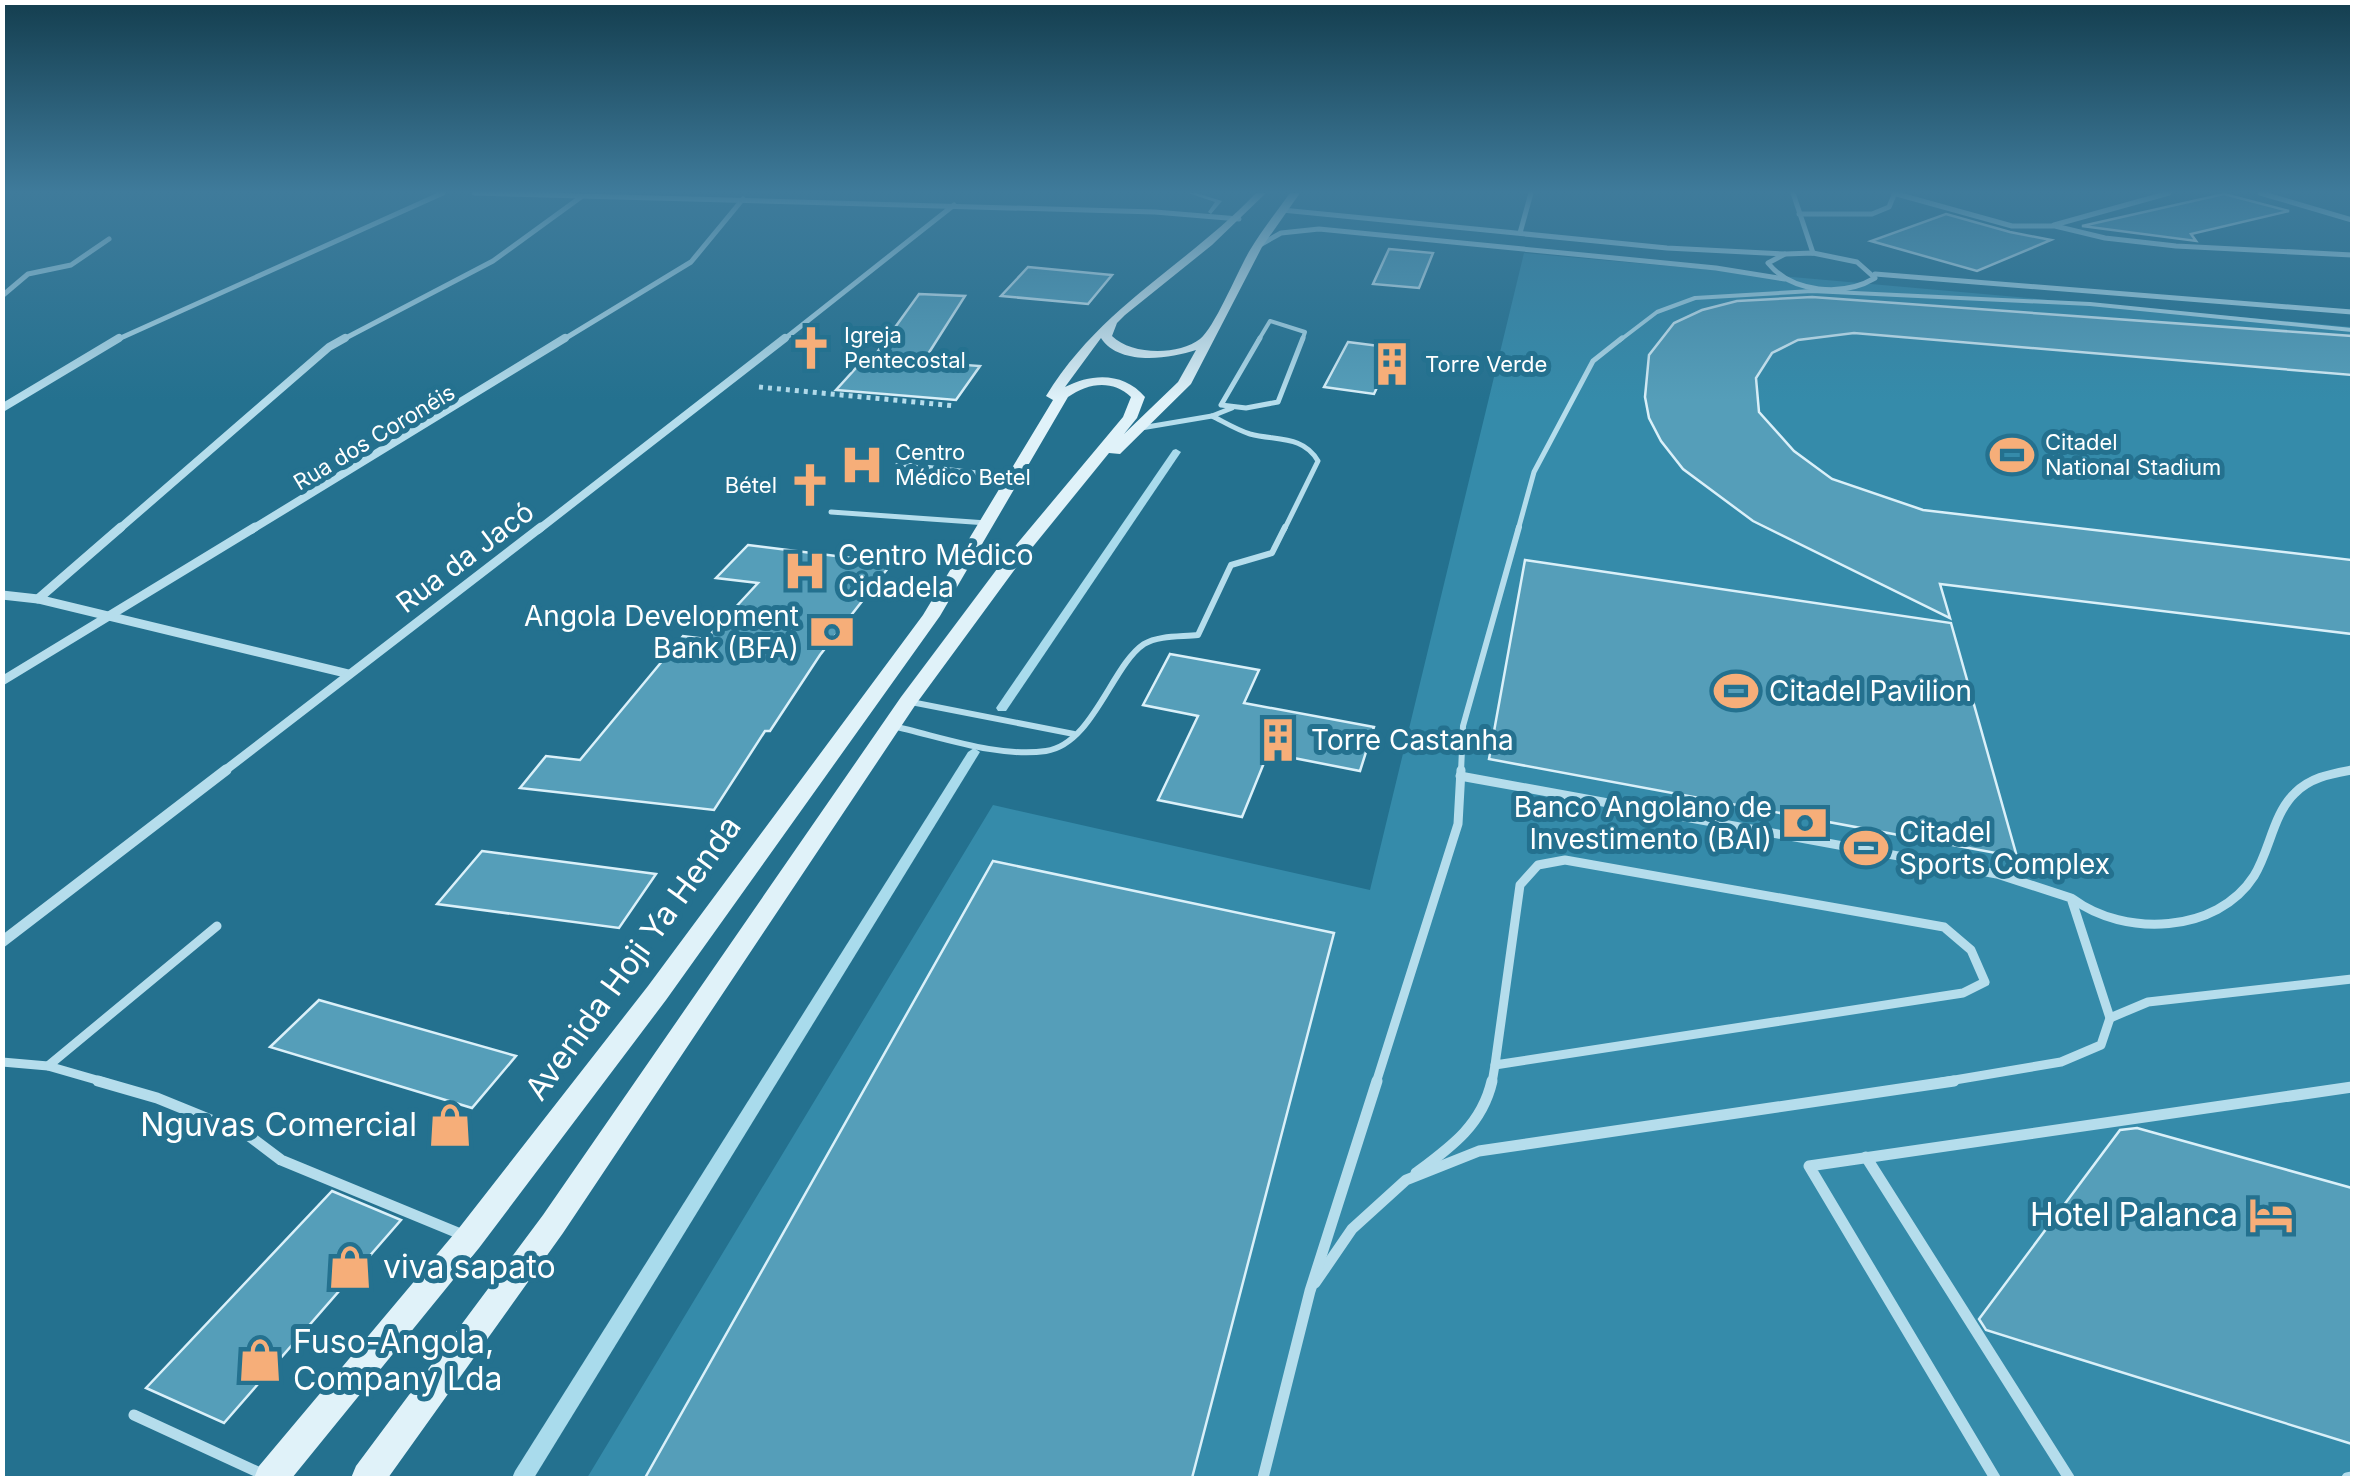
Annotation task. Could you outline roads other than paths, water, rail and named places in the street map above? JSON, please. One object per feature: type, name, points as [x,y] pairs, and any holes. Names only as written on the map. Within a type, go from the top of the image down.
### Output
[{"type":"main road","points":[[1024,459],[1058,386],[1111,323],[1185,262]]},
{"type":"main road","points":[[1080,483],[1184,384],[1250,262]]},
{"type":"main road","points":[[1111,323],[1108,342],[1132,352],[1180,352],[1212,337]]},
{"type":"main road","points":[[368,1478],[553,1224],[900,714],[1012,561],[1080,483],[1136,407],[1138,397],[1134,390],[1102,381],[1072,388],[1063,395],[1024,459]]},
{"type":"main road","name":"Avenida Hoji Ya Henda","points":[[271,1478],[469,1238],[657,993],[931,616],[1024,459]]},
{"type":"street","points":[[2,296],[28,274],[75,262]]},
{"type":"street","points":[[2,408],[116,340],[288,262]]},
{"type":"street","points":[[38,599],[329,347],[488,262]]},
{"type":"street","name":"Rua dos Coronéis","points":[[2,681],[481,394],[691,262]]},
{"type":"street","name":"Rua da Jacó","points":[[2,942],[882,262]]},
{"type":"street","points":[[1654,262],[1785,278],[1814,286],[1854,288],[1872,282],[1875,274]]},
{"type":"street","points":[[1770,262],[1770,270],[1785,278]]},
{"type":"street","points":[[1855,262],[1875,274],[2352,312]]},
{"type":"street","points":[[2,595],[38,599],[349,674]]},
{"type":"lane","points":[[1263,1478],[1310,1291],[1458,824],[1462,726],[1534,472],[1593,360],[1657,312],[1716,295],[1812,291],[2090,304],[2352,330]]},
{"type":"lane","points":[[1141,428],[1212,416],[1236,406],[1278,402],[1305,332],[1270,321],[1221,404],[1236,406]]},
{"type":"lane","points":[[900,714],[1032,753],[1056,750],[1074,734],[1142,646],[1157,639],[1198,636],[1231,565],[1272,553],[1318,461],[1308,446],[1250,434],[1212,416]]},
{"type":"lane","points":[[898,464],[1013,477]]},
{"type":"lane","points":[[832,512],[988,523]]},
{"type":"lane","points":[[900,714],[1074,734]]},
{"type":"lane","points":[[1460,776],[1997,874],[2071,898],[2093,915],[2116,922],[2162,922],[2221,910],[2252,880],[2280,809],[2294,791],[2335,772],[2352,770]]},
{"type":"lane","points":[[1310,1291],[1352,1229],[1406,1180],[1461,1139],[1490,1103],[1495,1065],[1520,885],[1529,868],[1543,861],[1566,860],[1944,927],[1968,944],[1982,963],[1985,982],[1963,993],[1495,1065]]},
{"type":"lane","points":[[1406,1180],[1479,1151],[1555,1137],[2062,1062],[2101,1044],[2110,1018],[2071,898]]},
{"type":"lane","points":[[48,1066],[216,926]]},
{"type":"lane","points":[[2110,1018],[2148,1002],[2352,979]]},
{"type":"lane","points":[[2,1062],[48,1066],[157,1098],[248,1136],[281,1160],[469,1238]]},
{"type":"lane","points":[[1995,1478],[1808,1166],[2352,1087]]},
{"type":"lane","points":[[1866,1158],[2070,1478]]},
{"type":"lane","points":[[134,1415],[271,1478]]},
{"type":"waterway","points":[[1002,708],[1176,452]]},
{"type":"waterway","points":[[522,1478],[974,752]]},
{"type":"place","name":"Igreja Pentecostal","points":[[811,348]]},
{"type":"place","name":"Torre Verde","points":[[1392,364]]},
{"type":"place","name":"Citadel National Stadium","points":[[2012,455]]},
{"type":"place","name":"Centro Médico Betel","points":[[862,465]]},
{"type":"place","name":"Bétel","points":[[810,485]]},
{"type":"place","name":"Centro Médico Cidadela","points":[[805,571]]},
{"type":"place","name":"Angola Development Bank (BFA)","points":[[832,632]]},
{"type":"place","name":"Citadel Pavilion","points":[[1736,691]]},
{"type":"place","name":"Torre Castanha","points":[[1278,740]]},
{"type":"place","name":"Banco Angolano de Investimento (BAI)","points":[[1805,823]]},
{"type":"place","name":"Citadel Sports Complex","points":[[1866,848]]},
{"type":"place","name":"Nguvas Comercial","points":[[450,1125]]},
{"type":"place","name":"Hotel Palanca","points":[[2271,1215]]},
{"type":"place","name":"viva sapato","points":[[350,1267]]},
{"type":"place","name":"Fuso-Angola, Company Lda","points":[[260,1360]]}]
